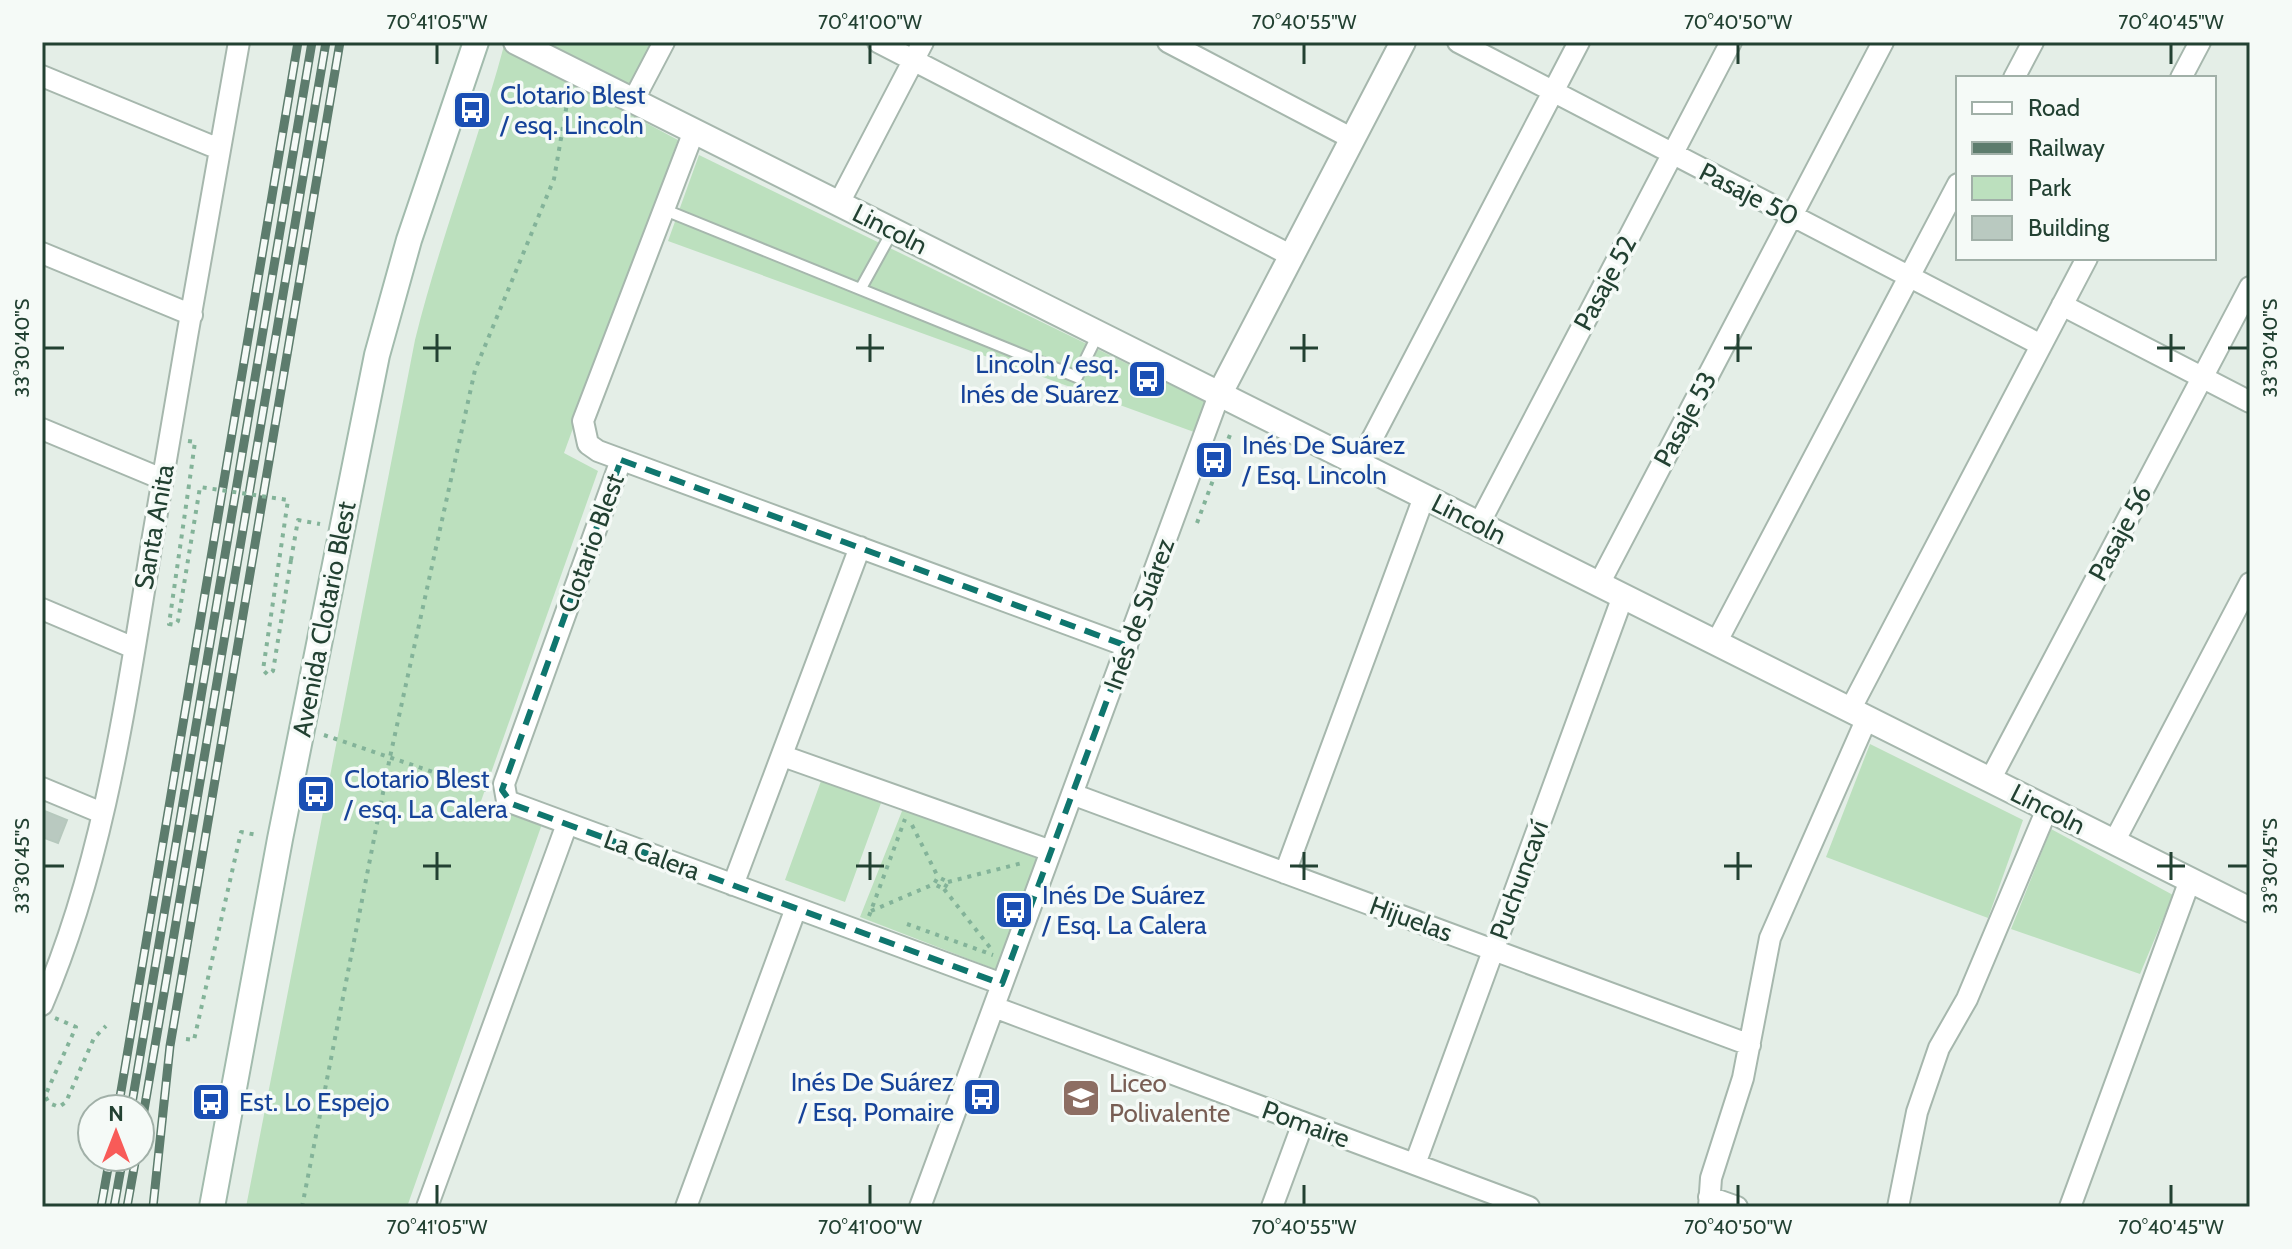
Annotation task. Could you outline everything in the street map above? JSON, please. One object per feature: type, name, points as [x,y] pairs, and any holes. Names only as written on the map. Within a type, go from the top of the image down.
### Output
[{"type":"street","name":"Santa Anita","points":[[48,1011],[49,968],[82,903],[102,813],[134,648],[239,42]]},
{"type":"street","name":"Avenida Clotario Blest","points":[[212,1207],[362,419],[394,290],[476,42]]},
{"type":"street","name":"Lincoln","points":[[516,42],[2047,809],[2190,880],[2248,905]]},
{"type":"street","points":[[633,101],[664,42]]},
{"type":"street","points":[[878,42],[918,51],[1292,256]]},
{"type":"street","points":[[1168,42],[1353,139]]},
{"type":"street","name":"Inés de Suárez","points":[[920,1207],[1219,395],[1403,42]]},
{"type":"street","name":"Pasaje 50","points":[[1458,42],[2041,345]]},
{"type":"street","points":[[1359,464],[1579,42]]},
{"type":"street","name":"Pasaje 52","points":[[1479,524],[1731,42]]},
{"type":"street","name":"Pasaje 53","points":[[1599,584],[1883,42]]},
{"type":"street","points":[[2015,76],[2033,42]]},
{"type":"street","points":[[2182,76],[2200,42]]},
{"type":"street","points":[[839,203],[918,51]]},
{"type":"street","points":[[42,76],[219,149]]},
{"type":"street","name":"Clotario Blest","points":[[503,796],[504,784],[621,460],[592,448],[584,438],[583,421],[694,131]]},
{"type":"street","points":[[1716,643],[1956,188]]},
{"type":"street","points":[[42,253],[192,315]]},
{"type":"street","points":[[1737,1207],[1709,1202],[1750,1045],[1759,980],[1770,938],[1858,714],[2086,260]]},
{"type":"street","name":"Pasaje 56","points":[[1990,780],[2250,287]]},
{"type":"street","points":[[2062,305],[2250,402]]},
{"type":"street","points":[[42,429],[162,479]]},
{"type":"street","points":[[621,460],[1127,646]]},
{"type":"street","points":[[1285,873],[1424,497]]},
{"type":"street","points":[[733,885],[860,547]]},
{"type":"street","points":[[2114,842],[2250,583]]},
{"type":"street","name":"Puchuncaví","points":[[1415,1164],[1623,596]]},
{"type":"street","points":[[42,609],[134,648]]},
{"type":"street","points":[[783,756],[1051,851]]},
{"type":"street","points":[[42,788],[102,813]]},
{"type":"street","name":"Hijuelas","points":[[1072,794],[1750,1045]]},
{"type":"street","name":"La Calera","points":[[503,796],[512,804],[1002,984]]},
{"type":"street","points":[[1898,1207],[1917,1112],[1939,1048],[1967,999],[2047,809]]},
{"type":"street","points":[[427,1207],[567,824]]},
{"type":"street","points":[[2070,1207],[2190,880]]},
{"type":"street","points":[[686,1207],[796,908]]},
{"type":"street","name":"Pomaire","points":[[994,1007],[1529,1207]]},
{"type":"street","points":[[1272,1207],[1303,1123]]},
{"type":"lane","points":[[665,210],[1077,377],[1098,334]]},
{"type":"lane","points":[[861,288],[893,230]]},
{"type":"path","points":[[302,1207],[390,757],[475,370],[554,179],[573,70]]},
{"type":"path","points":[[189,485],[169,624],[175,625],[200,487],[288,500],[263,670],[268,675],[273,671],[298,520],[342,528]]},
{"type":"path","points":[[303,728],[503,796]]},
{"type":"path","points":[[871,911],[906,815],[938,877],[948,882],[1032,861]]},
{"type":"path","points":[[186,1039],[194,1040],[241,832],[280,839]]},
{"type":"path","points":[[871,911],[934,884],[938,877]]},
{"type":"path","points":[[944,889],[948,882]]},
{"type":"path","points":[[899,921],[997,957],[944,889],[936,888],[934,884]]},
{"type":"path","points":[[871,911],[885,916]]},
{"type":"path","points":[[48,1011],[76,1027],[45,1096],[49,1103],[59,1107],[66,1102],[94,1038],[106,1026]]},
{"type":"highlighted area","points":[[621,460],[1127,646],[1002,984],[512,804],[502,790]]},
{"type":"green space","points":[[505,42],[652,42],[620,109],[678,140],[564,453],[598,471],[480,804],[542,824],[407,1207],[246,1207],[415,340]]},
{"type":"green space","points":[[699,155],[1206,402],[1194,432],[668,241]]},
{"type":"green space","points":[[1870,744],[2023,820],[1988,918],[1826,857]]},
{"type":"green space","points":[[821,781],[881,803],[845,902],[785,880]]},
{"type":"green space","points":[[904,806],[1041,860],[997,970],[860,917]]},
{"type":"green space","points":[[2051,829],[2173,895],[2140,974],[2011,929]]},
{"type":"building","points":[[42,810],[67,820],[58,843],[42,837]]},
{"type":"railway","points":[[121,1093],[298,42]]},
{"type":"railway","points":[[134,1093],[312,42]]},
{"type":"railway","points":[[147,1093],[326,42]]},
{"type":"railway","points":[[153,1207],[170,1046],[340,42]]},
{"type":"railway","points":[[101,1207],[107,1173]]},
{"type":"railway","points":[[114,1207],[120,1173]]},
{"type":"railway","points":[[127,1207],[133,1173]]},
{"type":"place","name":"Clotario Blest / esq. Lincoln","points":[[472,110]]},
{"type":"place","name":"Lincoln / esq. Inés de Suárez","points":[[1147,379]]},
{"type":"place","name":"Inés De Suárez / Esq. Lincoln","points":[[1214,460]]},
{"type":"place","name":"Clotario Blest / esq. La Calera","points":[[316,794]]},
{"type":"place","name":"Inés De Suárez / Esq. La Calera","points":[[1014,910]]},
{"type":"place","name":"Inés De Suárez / Esq. Pomaire","points":[[982,1097]]},
{"type":"place","name":"Liceo Polivalente","points":[[1081,1098]]},
{"type":"place","name":"Est. Lo Espejo","points":[[211,1102]]}]
